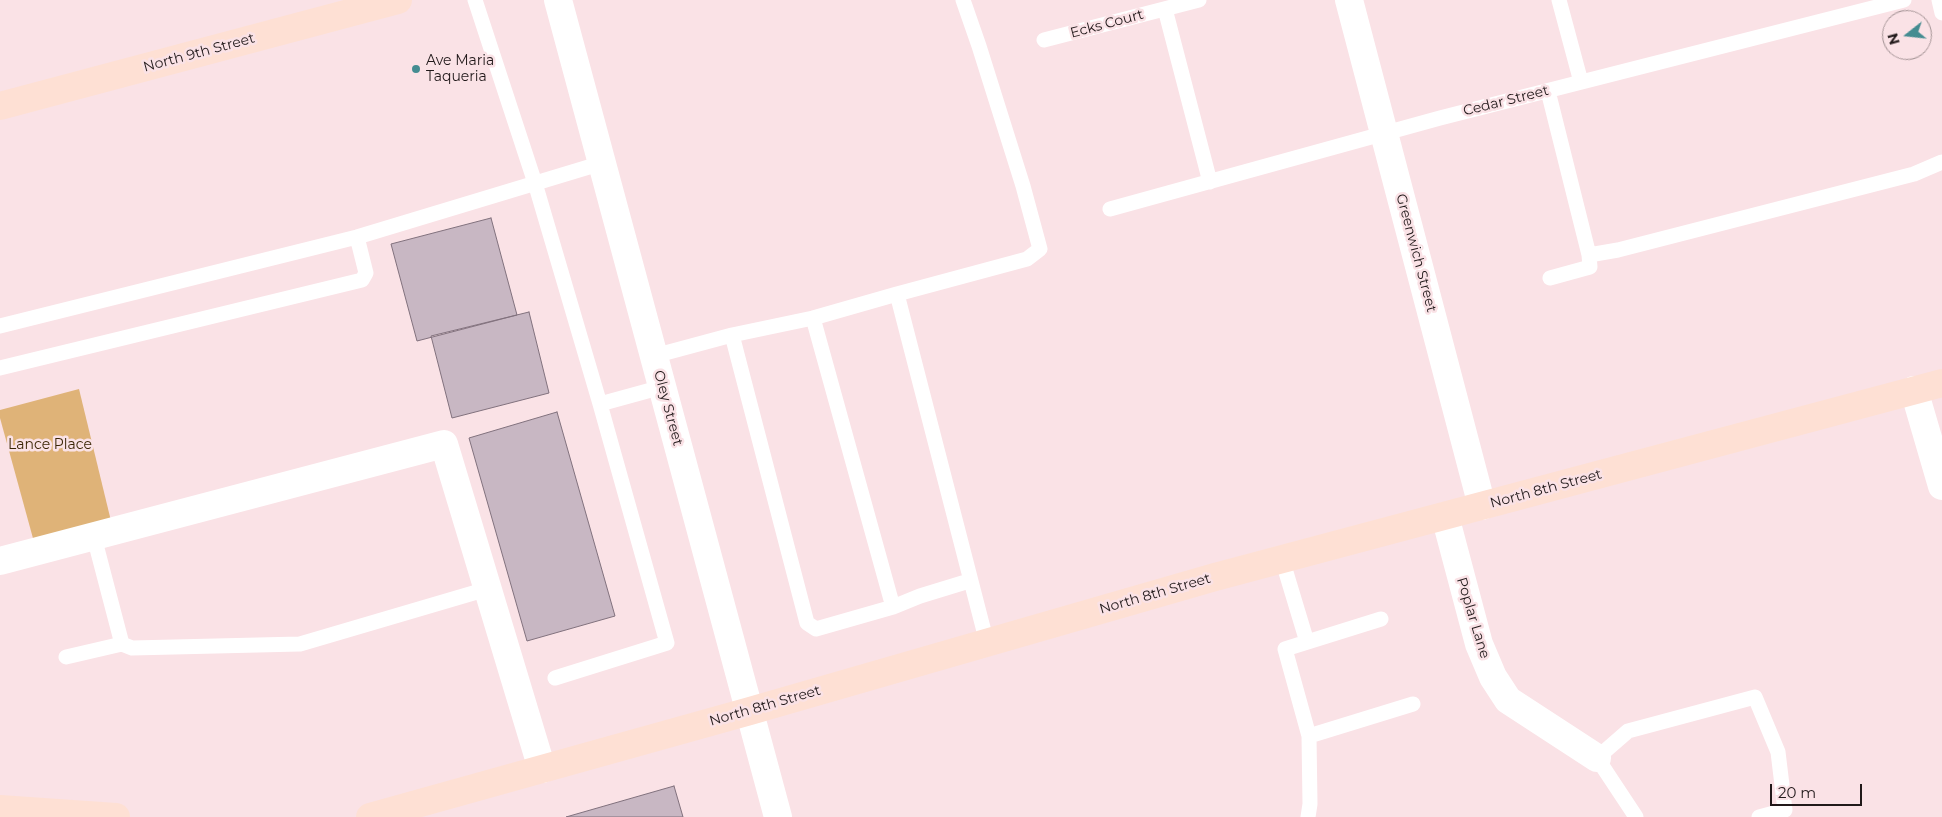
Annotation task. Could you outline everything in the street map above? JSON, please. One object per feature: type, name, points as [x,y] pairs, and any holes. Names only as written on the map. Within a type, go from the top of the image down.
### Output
[{"type":"main road","name":"North 9th Street","points":[[0,106],[398,0]]},
{"type":"main road","name":"North 8th Street","points":[[370,817],[1282,559],[1942,383]]},
{"type":"main road","points":[[0,809],[116,817]]},
{"type":"street","name":"Oley Street","points":[[558,0],[778,817]]},
{"type":"street","name":"Greenwich Street","points":[[1349,0],[1482,506]]},
{"type":"street","points":[[1914,390],[1942,486]]},
{"type":"street","points":[[0,561],[444,444],[542,769]]},
{"type":"street","name":"Poplar Lane","points":[[1445,516],[1479,644],[1493,677],[1508,700],[1596,758]]},
{"type":"lane","points":[[475,0],[535,183],[600,404],[667,643],[556,678]]},
{"type":"lane","points":[[654,356],[813,318],[1027,259],[1040,249],[1023,186],[963,0]]},
{"type":"lane","name":"Ecks Court","points":[[1044,40],[1199,0]]},
{"type":"lane","points":[[1559,0],[1581,82]]},
{"type":"lane","name":"Cedar Street","points":[[1110,209],[1548,90],[1904,0]]},
{"type":"lane","points":[[1939,0],[1942,13]]},
{"type":"lane","points":[[1165,9],[1210,182]]},
{"type":"lane","points":[[1548,90],[1589,256],[1590,267],[1550,278]]},
{"type":"lane","points":[[1589,256],[1628,248],[1914,174],[1942,162]]},
{"type":"lane","points":[[0,326],[357,237],[602,163]]},
{"type":"lane","points":[[0,368],[362,280],[366,273],[357,237]]},
{"type":"lane","points":[[897,294],[969,580],[987,643]]},
{"type":"lane","points":[[813,318],[893,607]]},
{"type":"lane","points":[[732,336],[807,623],[816,629],[893,607],[969,580]]},
{"type":"lane","points":[[600,404],[662,387]]},
{"type":"lane","points":[[94,537],[122,644]]},
{"type":"lane","points":[[1282,559],[1307,642]]},
{"type":"lane","points":[[66,657],[122,644],[132,648],[300,644],[487,589]]},
{"type":"lane","points":[[1308,817],[1310,804],[1309,736],[1285,648],[1381,619]]},
{"type":"lane","points":[[1636,817],[1596,758],[1628,731],[1755,697],[1778,752],[1785,810],[1759,817]]},
{"type":"lane","points":[[1309,736],[1412,704]]},
{"type":"green space","name":"Lance Place","points":[[79,389],[111,521],[34,542],[0,418],[0,410]]},
{"type":"building","points":[[491,218],[517,315],[417,341],[391,244]]},
{"type":"building","points":[[529,312],[549,393],[452,418],[431,336]]},
{"type":"building","points":[[557,412],[615,616],[527,641],[469,438]]},
{"type":"building","points":[[674,786],[683,817],[566,817]]},
{"type":"place","name":"Ave Maria Taqueria","points":[[416,69]]}]
